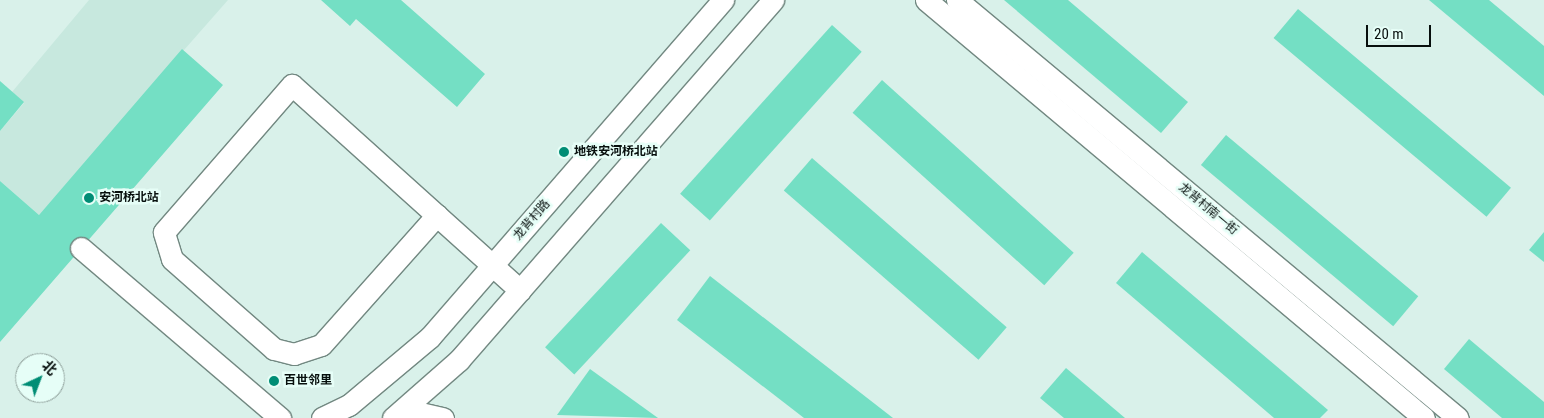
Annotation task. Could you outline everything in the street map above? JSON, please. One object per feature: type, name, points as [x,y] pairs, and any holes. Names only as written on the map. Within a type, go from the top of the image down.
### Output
[{"type":"street","name":"龙背村路","points":[[322,418],[349,406],[430,337],[723,0]]},
{"type":"street","points":[[404,416],[459,360],[772,0]]},
{"type":"street","name":"龙背村南一街","points":[[926,0],[1424,418]]},
{"type":"street","name":"龙背村南一街","points":[[957,0],[1458,418]]},
{"type":"street","points":[[437,215],[321,345],[294,354],[274,349],[172,259],[164,232],[292,85],[437,215],[520,290]]},
{"type":"street","points":[[81,248],[280,418]]},
{"type":"street","points":[[404,416],[443,418]]},
{"type":"shaded area","points":[[89,0],[228,0],[39,215],[0,181],[0,131],[24,103],[12,92]]},
{"type":"building","points":[[321,0],[401,0],[485,74],[457,107],[356,19],[350,26]]},
{"type":"building","points":[[1004,0],[1068,0],[1188,102],[1161,133]]},
{"type":"building","points":[[1429,0],[1489,0],[1544,46],[1544,96]]},
{"type":"building","points":[[1298,9],[1511,188],[1487,217],[1274,38]]},
{"type":"building","points":[[832,25],[862,52],[710,220],[680,194]]},
{"type":"building","name":"安河桥北站","points":[[182,49],[223,85],[0,342],[0,181],[39,215]]},
{"type":"building","points":[[882,80],[1074,253],[1044,285],[853,113]]},
{"type":"building","points":[[0,81],[24,102],[0,131]]},
{"type":"building","points":[[1226,135],[1418,296],[1393,326],[1201,165]]},
{"type":"building","points":[[812,158],[1007,327],[979,360],[784,190]]},
{"type":"building","points":[[661,223],[690,250],[574,375],[545,347]]},
{"type":"building","points":[[1544,232],[1544,262],[1529,250]]},
{"type":"building","points":[[1142,252],[1328,410],[1320,418],[1274,418],[1116,283]]},
{"type":"building","points":[[710,276],[893,418],[804,418],[677,320]]},
{"type":"building","points":[[1469,339],[1544,402],[1544,418],[1502,418],[1444,369]]},
{"type":"building","points":[[1066,368],[1125,418],[1064,418],[1040,398]]},
{"type":"building","points":[[590,369],[658,418],[557,415]]},
{"type":"place","name":"地铁安河桥北站","points":[[564,152]]},
{"type":"place","name":"安河桥北站","points":[[89,198]]},
{"type":"place","name":"百世邻里","points":[[274,381]]}]
